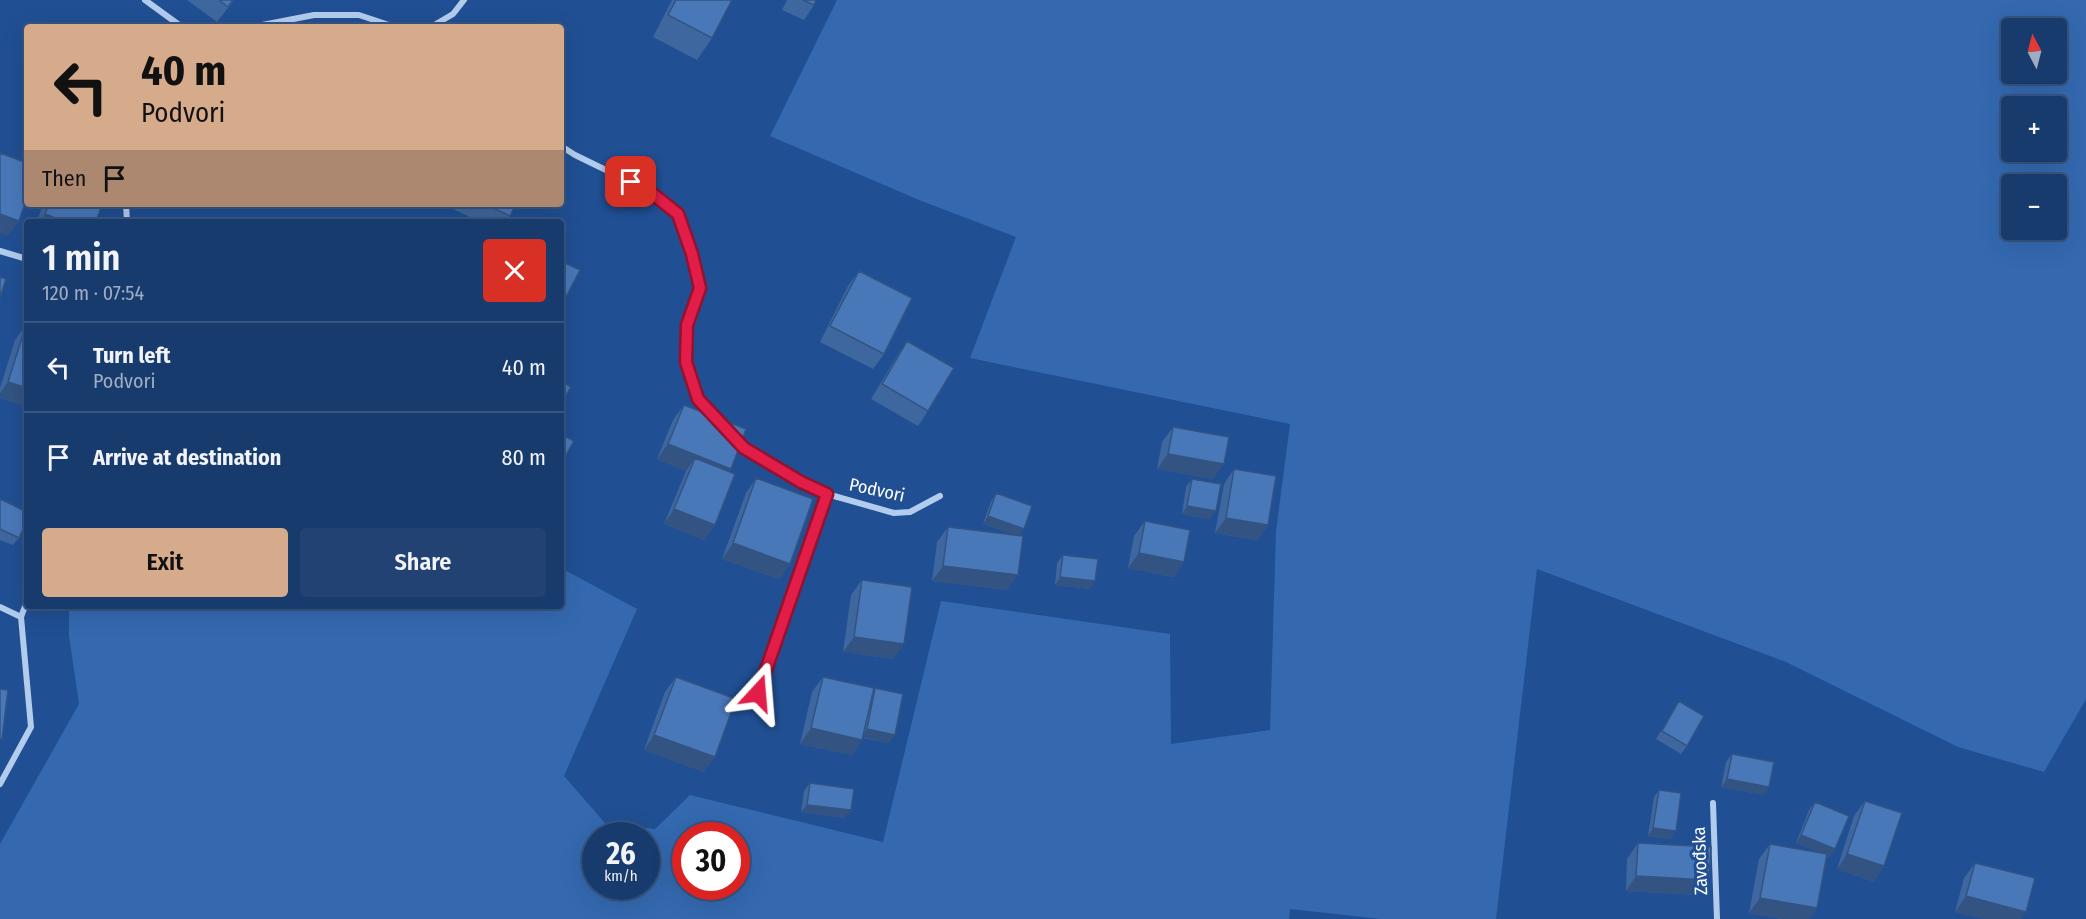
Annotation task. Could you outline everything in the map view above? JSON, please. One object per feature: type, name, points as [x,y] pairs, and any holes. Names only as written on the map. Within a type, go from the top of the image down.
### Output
[{"type":"street","points":[[144,0],[178,24]]},
{"type":"street","points":[[436,24],[453,14],[464,0]]},
{"type":"street","points":[[268,24],[314,15],[359,15],[385,24]]},
{"type":"street","points":[[564,149],[649,191],[678,214],[692,254],[700,288],[687,325],[686,362],[698,399],[721,424]]},
{"type":"street","points":[[0,251],[24,258]]},
{"type":"street","name":"Podvori","points":[[729,432],[744,448],[801,482],[827,494],[894,513],[910,512],[940,496]]},
{"type":"street","points":[[758,693],[827,494]]},
{"type":"street","points":[[0,607],[21,617]]},
{"type":"street","points":[[0,784],[31,727],[21,617],[24,609]]},
{"type":"street","name":"Zavođska","points":[[1713,803],[1717,919]]},
{"type":"shaded area","points":[[837,0],[2086,0],[2086,699],[2044,772],[1958,747],[1786,662],[1537,569],[1496,919],[1381,919],[1290,909],[1289,919],[0,919],[0,844],[79,704],[69,636],[69,609],[564,609],[564,570],[637,609],[564,776],[604,822],[582,822],[582,900],[660,900],[660,824],[690,795],[883,842],[941,601],[1170,634],[1171,744],[1270,730],[1276,531],[1290,424],[970,358],[1016,237],[919,200],[770,136]]},
{"type":"building","points":[[219,0],[233,0],[228,7]]},
{"type":"building","points":[[676,0],[732,0],[712,38],[668,15]]},
{"type":"building","points":[[803,0],[816,0],[814,5]]},
{"type":"building","points":[[0,153],[24,162],[24,207],[19,221],[0,214]]},
{"type":"building","points":[[48,207],[101,207],[97,219],[58,219],[45,214]]},
{"type":"building","points":[[491,207],[514,207],[510,216]]},
{"type":"building","points":[[564,262],[580,270],[564,298]]},
{"type":"building","points":[[859,271],[912,298],[884,354],[830,326]]},
{"type":"building","points":[[0,277],[6,279],[0,298]]},
{"type":"building","points":[[24,331],[24,387],[8,382]]},
{"type":"building","points":[[907,341],[954,368],[928,411],[882,384]]},
{"type":"building","points":[[564,383],[571,387],[564,399]]},
{"type":"building","points":[[684,405],[746,429],[731,469],[668,444]]},
{"type":"building","points":[[1173,427],[1229,437],[1224,464],[1168,454]]},
{"type":"building","points":[[564,436],[574,441],[564,459]]},
{"type":"building","points":[[695,458],[735,474],[715,525],[674,509]]},
{"type":"building","points":[[1234,469],[1276,476],[1268,525],[1226,518]]},
{"type":"building","points":[[756,478],[813,499],[790,564],[733,543]]},
{"type":"building","points":[[1192,479],[1221,484],[1216,511],[1187,506]]},
{"type":"building","points":[[996,493],[1032,506],[1024,529],[988,516]]},
{"type":"building","points":[[0,499],[24,511],[24,527],[19,538],[0,529]]},
{"type":"building","points":[[1145,521],[1190,530],[1184,562],[1139,553]]},
{"type":"building","points":[[948,527],[1023,536],[1018,575],[943,566]]},
{"type":"building","points":[[1063,555],[1098,559],[1095,581],[1060,577]]},
{"type":"building","points":[[862,580],[912,587],[904,644],[854,637]]},
{"type":"building","points":[[676,677],[736,699],[715,757],[654,735]]},
{"type":"building","points":[[823,677],[874,688],[862,740],[811,728]]},
{"type":"building","points":[[875,688],[903,694],[895,735],[867,729]]},
{"type":"building","points":[[0,689],[8,690],[2,739],[0,739]]},
{"type":"building","points":[[1679,701],[1704,716],[1687,746],[1662,731]]},
{"type":"building","points":[[1732,754],[1774,762],[1769,787],[1727,779]]},
{"type":"building","points":[[810,783],[854,789],[851,810],[807,805]]},
{"type":"building","points":[[1659,790],[1681,793],[1676,831],[1653,828]]},
{"type":"building","points":[[1865,801],[1902,813],[1884,866],[1847,854]]},
{"type":"building","points":[[1815,802],[1849,816],[1835,849],[1801,835]]},
{"type":"building","points":[[1638,843],[1711,847],[1709,880],[1636,876]]},
{"type":"building","points":[[1770,844],[1827,854],[1817,908],[1760,898]]},
{"type":"building","points":[[1975,863],[2035,878],[2026,912],[1966,896]]},
{"type":"route","points":[[631,182],[649,191],[678,214],[692,254],[700,288],[687,325],[686,362],[698,399],[744,448],[801,482],[827,494],[758,693]]}]
